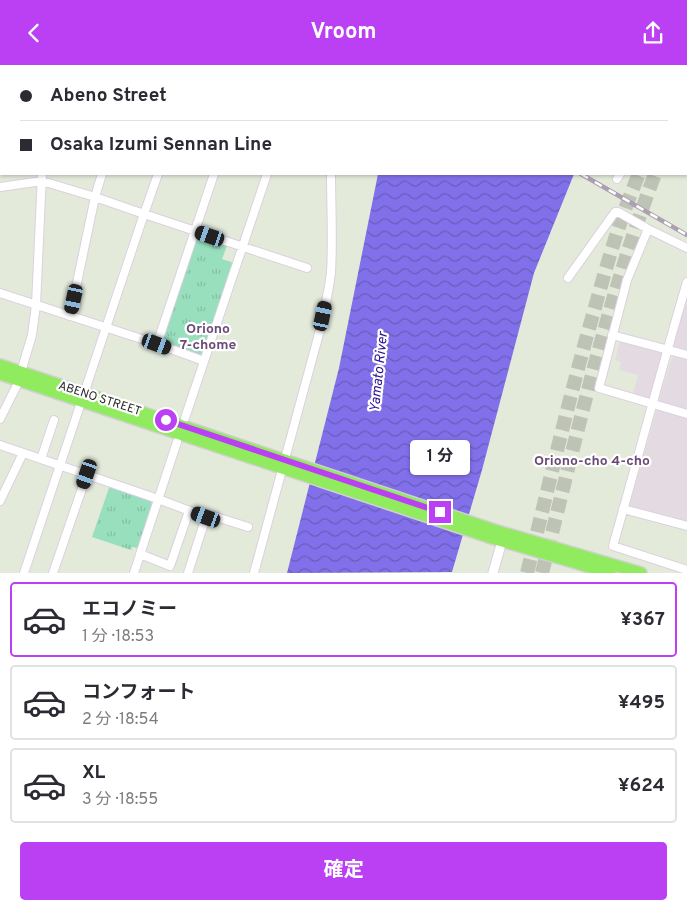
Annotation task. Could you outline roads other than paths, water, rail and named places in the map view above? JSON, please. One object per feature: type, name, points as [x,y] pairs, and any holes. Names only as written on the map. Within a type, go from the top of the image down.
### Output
[{"type":"main road","name":"ABENO STREET","points":[[0,365],[20,376],[288,465],[498,538]]},
{"type":"main road","name":"ABENO STREET","points":[[0,374],[20,376]]},
{"type":"main road","points":[[498,538],[610,573]]},
{"type":"main road","points":[[498,538],[641,573]]},
{"type":"street","points":[[70,316],[95,197],[102,175]]},
{"type":"street","points":[[24,573],[158,175]]},
{"type":"street","points":[[157,344],[214,175]]},
{"type":"street","points":[[185,417],[267,175]]},
{"type":"street","points":[[254,573],[288,465],[320,330],[331,274],[331,175]]},
{"type":"street","points":[[0,419],[20,376],[32,335],[36,305],[42,177]]},
{"type":"street","points":[[0,187],[42,177],[144,214],[307,268]]},
{"type":"street","points":[[568,278],[615,212],[687,248]]},
{"type":"street","points":[[648,229],[627,280],[599,388],[687,414]]},
{"type":"street","points":[[687,282],[613,546],[687,569]]},
{"type":"street","points":[[0,293],[204,361]]},
{"type":"street","points":[[612,335],[687,355]]},
{"type":"street","points":[[41,459],[54,420]]},
{"type":"street","points":[[134,573],[177,443]]},
{"type":"street","points":[[0,445],[206,517]]},
{"type":"street","points":[[0,501],[23,453]]},
{"type":"street","points":[[53,573],[87,474]]},
{"type":"street","points":[[623,509],[687,526]]},
{"type":"street","points":[[140,554],[170,566],[189,511]]},
{"type":"street","points":[[188,573],[207,514],[248,527]]},
{"type":"street","points":[[493,573],[498,538]]},
{"type":"water","name":"Yamato River","points":[[378,175],[574,175],[534,273],[482,470],[452,572],[287,573],[339,368]]},
{"type":"tunnel","points":[[527,573],[585,343],[614,241],[639,175]]},
{"type":"tunnel","points":[[542,573],[580,422],[621,272],[655,175]]},
{"type":"railway","points":[[583,175],[687,235]]},
{"type":"district","name":"Oriono 7-chome","points":[[208,336]]},
{"type":"district","name":"Oriono-cho 4-cho","points":[[592,460]]}]
